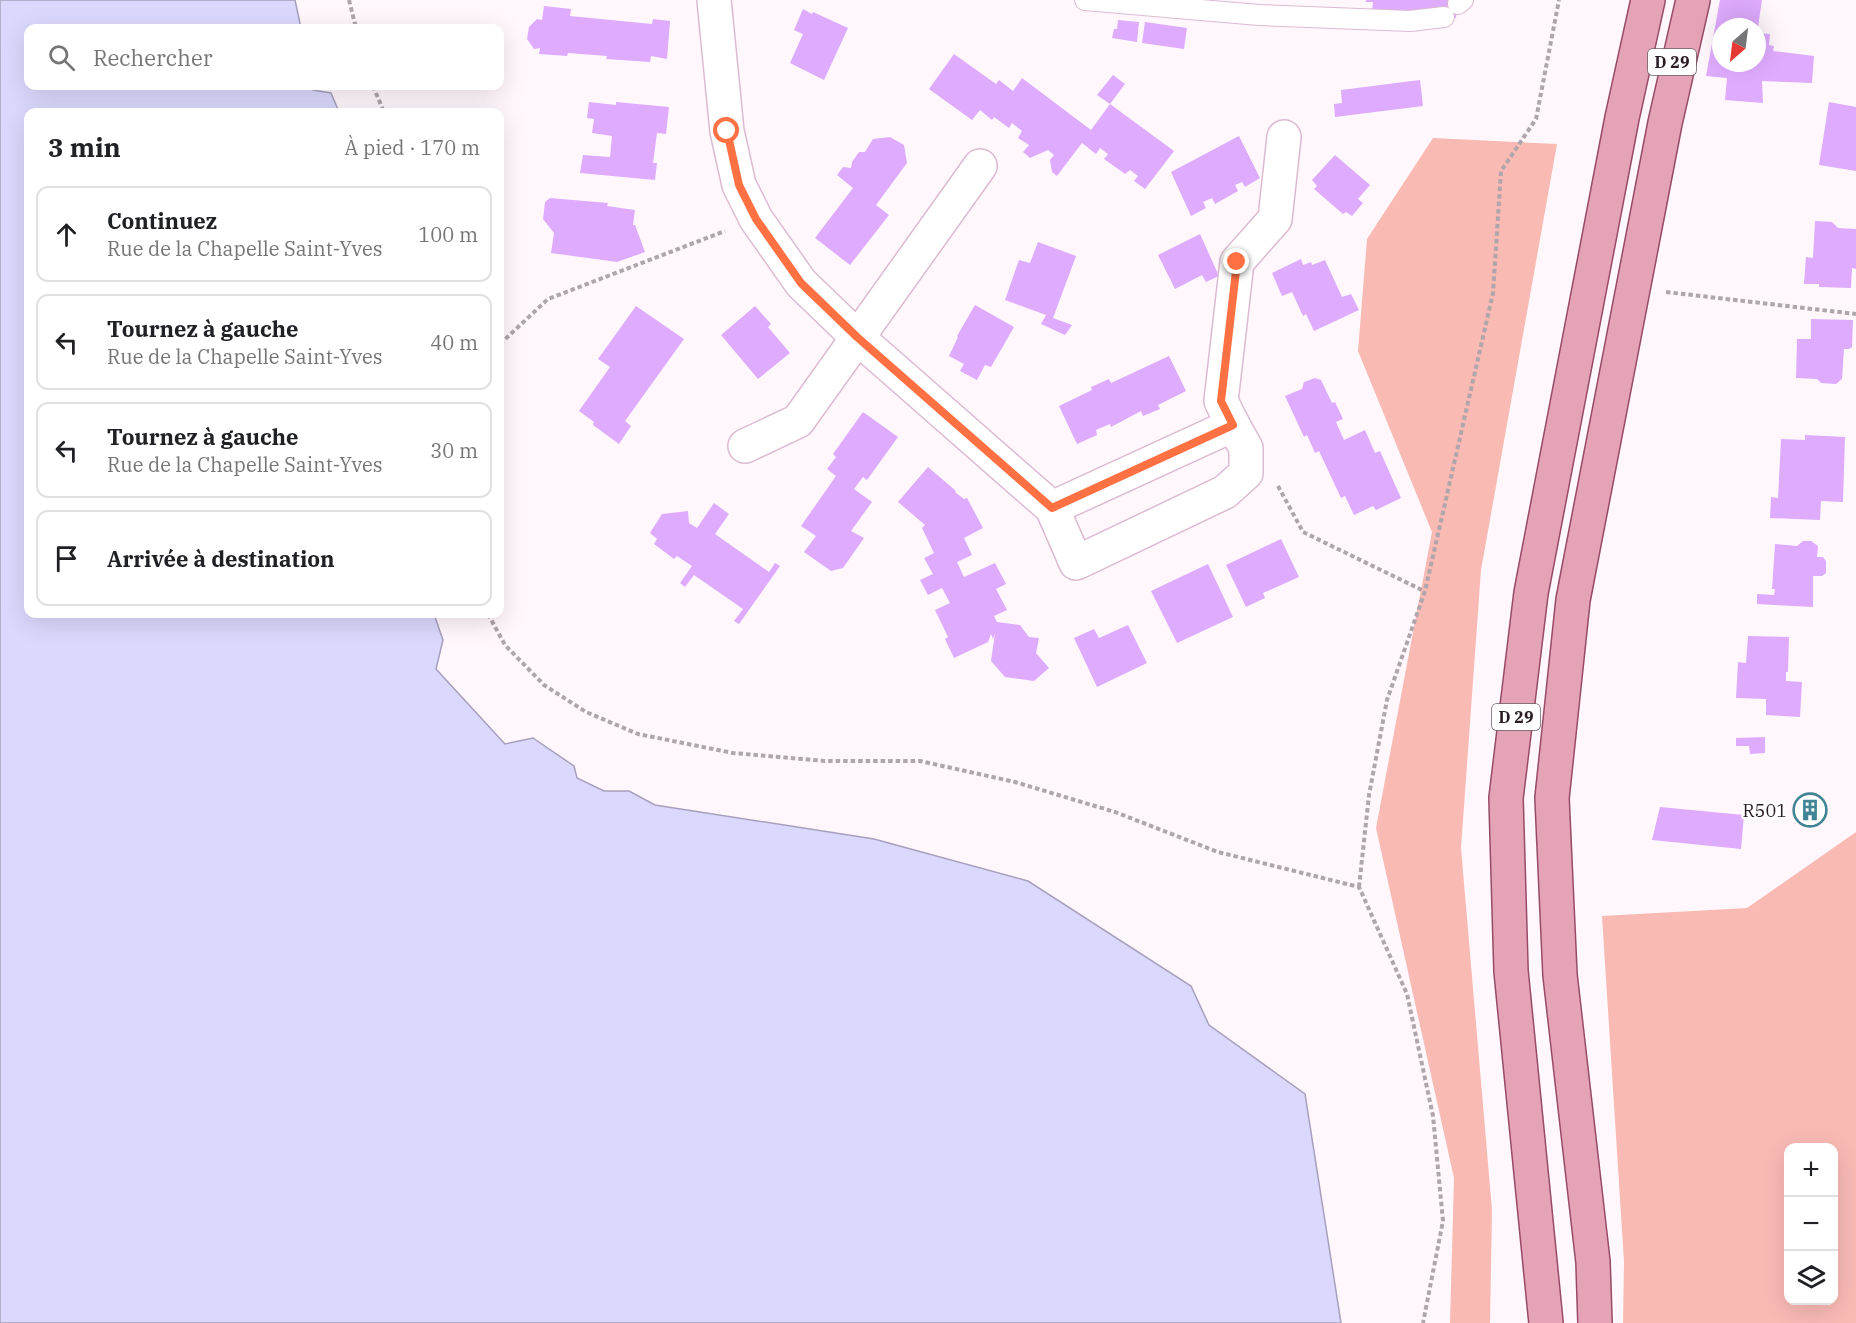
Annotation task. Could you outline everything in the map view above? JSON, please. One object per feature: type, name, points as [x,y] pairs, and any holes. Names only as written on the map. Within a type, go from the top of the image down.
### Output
[{"type":"main road","points":[[1622,118],[1638,0]]},
{"type":"main road","name":"D 29","points":[[1546,1323],[1511,971],[1506,798],[1531,593],[1622,118],[1648,0]]},
{"type":"main road","name":"D 29","points":[[1595,1323],[1593,1262],[1560,975],[1552,798],[1573,600],[1665,123],[1679,0]]},
{"type":"main road","points":[[1665,123],[1693,0]]},
{"type":"street","points":[[714,0],[727,131],[739,185],[756,219],[801,283],[857,337],[1052,508],[1076,563],[1225,492],[1246,473],[1246,448],[1221,401],[1237,262],[1275,219],[1284,137]]},
{"type":"street","points":[[745,446],[798,421],[980,166]]},
{"type":"street","points":[[1052,508],[1233,425]]},
{"type":"lane","points":[[1085,0],[1259,15],[1410,21],[1455,7]]},
{"type":"path","points":[[349,0],[355,24]]},
{"type":"path","points":[[1423,1323],[1443,1221],[1433,1116],[1407,994],[1359,886],[1369,795],[1387,700],[1425,591],[1493,293],[1501,171],[1536,119],[1559,0]]},
{"type":"path","points":[[375,90],[382,108]]},
{"type":"path","points":[[504,340],[548,299],[756,219]]},
{"type":"path","points":[[1633,289],[1856,314]]},
{"type":"path","points":[[1246,473],[1275,479],[1303,532],[1425,591]]},
{"type":"path","points":[[490,618],[504,645],[544,685],[586,712],[638,734],[733,753],[825,761],[920,761],[1015,782],[1115,812],[1218,852],[1359,886]]},
{"type":"shaded area","points":[[1433,138],[1557,144],[1481,570],[1461,848],[1492,1210],[1490,1323],[1450,1323],[1454,1178],[1376,828],[1432,532],[1358,351],[1367,239]]},
{"type":"shaded area","points":[[1856,832],[1856,1323],[1623,1323],[1624,1262],[1602,916],[1747,908]]},
{"type":"water","points":[[0,0],[295,0],[300,24],[24,24],[24,90],[313,90],[331,93],[337,108],[24,108],[24,618],[435,618],[443,640],[436,669],[505,744],[533,738],[574,766],[577,778],[604,791],[629,791],[655,805],[874,839],[1028,881],[1191,986],[1209,1025],[1305,1094],[1341,1323],[0,1323]]},
{"type":"building","points":[[1366,0],[1458,0],[1456,18],[1372,10],[1373,2],[1366,2]]},
{"type":"building","points":[[1720,0],[1762,0],[1759,18],[1717,18]]},
{"type":"building","points":[[544,6],[571,9],[570,16],[652,24],[653,19],[670,21],[667,59],[651,56],[650,62],[606,59],[607,56],[568,53],[567,56],[539,54],[540,48],[534,49],[527,39],[529,27],[537,19],[542,20]]},
{"type":"building","points":[[803,9],[848,28],[824,80],[790,63],[803,34],[794,30]]},
{"type":"building","points":[[1118,20],[1139,22],[1137,42],[1112,38],[1114,29],[1117,29]]},
{"type":"building","points":[[1145,22],[1187,28],[1184,49],[1142,43]]},
{"type":"building","points":[[1766,34],[1770,34],[1769,45],[1774,46],[1773,51],[1814,56],[1812,83],[1762,81],[1763,103],[1725,100],[1727,78],[1706,76],[1712,43],[1712,72],[1766,72]]},
{"type":"building","points":[[954,54],[996,84],[999,80],[1013,91],[1022,78],[1091,130],[1110,104],[1174,151],[1145,189],[1134,181],[1138,176],[1130,170],[1125,174],[1104,159],[1108,154],[1100,148],[1096,154],[1082,143],[1057,176],[1052,172],[1050,160],[1054,155],[1048,150],[1030,158],[1023,152],[1029,145],[1018,138],[1022,131],[1012,123],[1009,128],[994,117],[992,120],[980,110],[972,120],[929,89]]},
{"type":"building","points":[[1113,75],[1125,84],[1110,104],[1097,95]]},
{"type":"building","points":[[1420,80],[1423,106],[1335,117],[1334,104],[1342,103],[1341,90]]},
{"type":"building","points":[[589,102],[669,107],[666,134],[657,133],[653,163],[657,163],[655,180],[580,173],[583,155],[610,157],[612,136],[592,133],[594,119],[587,118]]},
{"type":"building","points":[[1829,102],[1856,107],[1856,171],[1819,165]]},
{"type":"building","points":[[1239,136],[1260,178],[1245,187],[1242,182],[1235,185],[1238,191],[1215,204],[1212,198],[1203,202],[1206,208],[1191,216],[1171,172]]},
{"type":"building","points":[[890,137],[904,145],[907,163],[876,205],[889,215],[850,265],[815,238],[853,188],[837,175],[843,167],[851,168],[859,152],[865,152],[873,139]]},
{"type":"building","points":[[1335,155],[1370,185],[1358,199],[1363,203],[1352,216],[1346,212],[1343,214],[1314,189],[1317,186],[1312,180]]},
{"type":"building","points":[[550,198],[608,203],[607,206],[635,210],[633,225],[635,225],[645,252],[617,262],[551,253],[554,233],[543,219],[545,202]]},
{"type":"building","points":[[1815,221],[1832,222],[1838,228],[1856,229],[1856,269],[1852,268],[1851,288],[1804,284],[1806,257],[1813,258]]},
{"type":"building","points":[[1200,234],[1219,276],[1206,282],[1202,275],[1175,289],[1158,255]]},
{"type":"building","points":[[1038,242],[1076,256],[1053,318],[1072,325],[1065,335],[1041,324],[1046,315],[1005,300],[1019,260],[1030,263]]},
{"type":"building","points":[[1301,259],[1303,265],[1311,262],[1312,265],[1325,260],[1342,297],[1351,294],[1359,310],[1314,331],[1306,314],[1303,316],[1292,292],[1282,296],[1272,273]]},
{"type":"building","points":[[975,305],[1014,327],[991,367],[985,365],[977,380],[960,371],[964,364],[949,356],[957,336]]},
{"type":"building","points":[[636,306],[684,339],[625,421],[631,426],[619,444],[593,425],[594,422],[579,411],[610,367],[598,359]]},
{"type":"building","points":[[755,306],[771,324],[768,327],[790,353],[758,379],[721,335]]},
{"type":"building","points":[[1811,319],[1853,320],[1852,347],[1844,349],[1842,379],[1836,384],[1821,383],[1817,379],[1796,378],[1797,339],[1811,339]]},
{"type":"building","points":[[1169,356],[1186,391],[1158,405],[1160,409],[1143,416],[1141,411],[1111,427],[1110,424],[1096,430],[1097,435],[1077,444],[1059,406],[1092,390],[1091,387],[1109,379],[1111,383]]},
{"type":"building","points":[[1315,378],[1321,380],[1343,419],[1336,422],[1344,440],[1365,430],[1375,453],[1380,451],[1401,498],[1376,510],[1373,506],[1354,515],[1345,496],[1341,498],[1319,451],[1315,453],[1307,435],[1304,437],[1285,396],[1302,389],[1304,382]]},
{"type":"building","points":[[863,412],[898,437],[867,480],[863,477],[854,489],[872,502],[851,531],[864,538],[843,568],[831,571],[804,552],[816,536],[801,526],[836,476],[827,469],[836,457],[833,454]]},
{"type":"building","points":[[1805,435],[1845,437],[1843,502],[1821,501],[1820,520],[1770,518],[1771,497],[1778,498],[1781,439],[1805,440]]},
{"type":"building","points":[[928,467],[955,492],[964,499],[967,498],[983,528],[964,538],[972,555],[957,562],[964,577],[995,563],[1006,584],[996,589],[1007,610],[994,616],[997,622],[1020,625],[1029,637],[1039,638],[1036,653],[1049,668],[1034,681],[1005,677],[991,661],[995,633],[993,639],[991,634],[988,642],[954,658],[945,639],[948,637],[935,610],[950,603],[942,588],[928,595],[920,580],[933,574],[924,558],[934,553],[922,528],[925,525],[898,502]]},
{"type":"building","points":[[714,503],[729,514],[715,534],[769,572],[775,563],[780,566],[739,624],[734,621],[743,609],[694,575],[685,587],[680,583],[692,566],[677,556],[674,559],[654,544],[657,539],[650,533],[662,514],[688,511],[689,523],[697,528]]},
{"type":"building","points":[[1281,539],[1299,577],[1263,593],[1265,598],[1246,607],[1226,565]]},
{"type":"building","points":[[1803,541],[1811,541],[1818,546],[1817,557],[1823,557],[1826,561],[1826,573],[1822,576],[1813,576],[1813,607],[1757,604],[1757,594],[1774,595],[1775,589],[1772,589],[1775,544],[1797,546]]},
{"type":"building","points":[[1208,564],[1233,617],[1177,643],[1151,591]]},
{"type":"building","points":[[1128,625],[1147,663],[1097,687],[1074,638],[1094,629],[1099,638]]},
{"type":"building","points":[[1748,636],[1789,637],[1786,681],[1802,682],[1800,717],[1766,715],[1766,699],[1736,698],[1738,662],[1746,663]]},
{"type":"building","points":[[1765,737],[1765,753],[1750,754],[1749,746],[1736,746],[1736,738]]},
{"type":"building","name":"R501","points":[[1798,801],[1822,803],[1822,819],[1797,817]]},
{"type":"building","points":[[1660,807],[1744,815],[1741,849],[1652,840]]},
{"type":"place","name":"R501","points":[[1810,810]]},
{"type":"route","points":[[727,131],[739,185],[756,219],[801,283],[857,337],[1052,508],[1233,425],[1221,401],[1237,262]]}]
